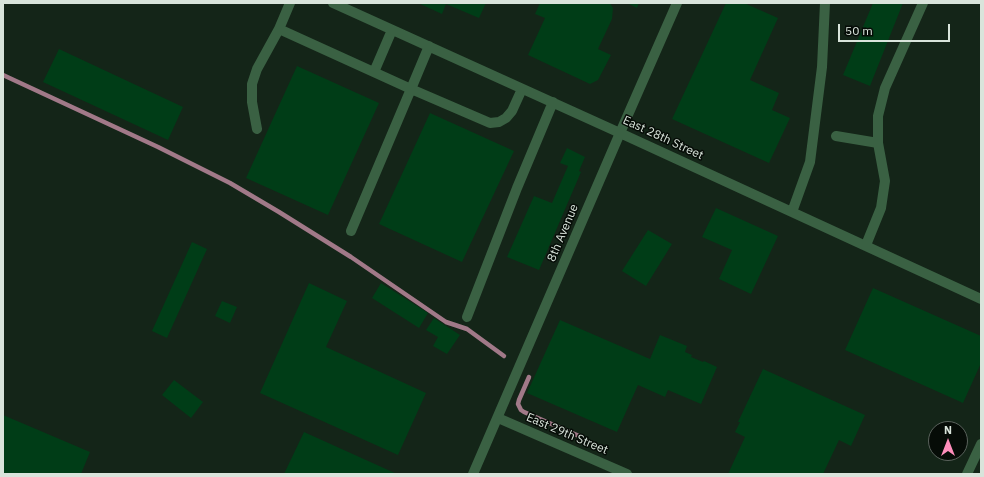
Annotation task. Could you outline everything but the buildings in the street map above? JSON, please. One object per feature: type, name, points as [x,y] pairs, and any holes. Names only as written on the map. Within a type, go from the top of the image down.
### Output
[{"type":"street","points":[[256,129],[252,102],[252,84],[257,69],[279,29],[290,3]]},
{"type":"street","name":"East 28th Street","points":[[333,3],[553,102],[981,299]]},
{"type":"street","name":"8th Avenue","points":[[473,474],[677,3]]},
{"type":"street","points":[[792,212],[810,162],[822,68],[825,3]]},
{"type":"street","points":[[866,246],[882,208],[885,181],[878,143],[878,116],[884,88],[923,3]]},
{"type":"street","points":[[279,29],[490,123],[498,122],[506,118],[512,111],[522,88]]},
{"type":"street","points":[[374,72],[392,30]]},
{"type":"street","points":[[351,231],[430,46]]},
{"type":"street","points":[[467,317],[553,102]]},
{"type":"street","points":[[836,136],[878,143]]},
{"type":"street","name":"East 29th Street","points":[[498,418],[627,474]]},
{"type":"street","points":[[967,474],[981,444]]},
{"type":"waterway","points":[[3,75],[158,147],[230,183],[351,257],[446,322],[467,329],[504,356]]},
{"type":"waterway","points":[[529,377],[518,404],[521,410],[579,436],[583,441]]}]
